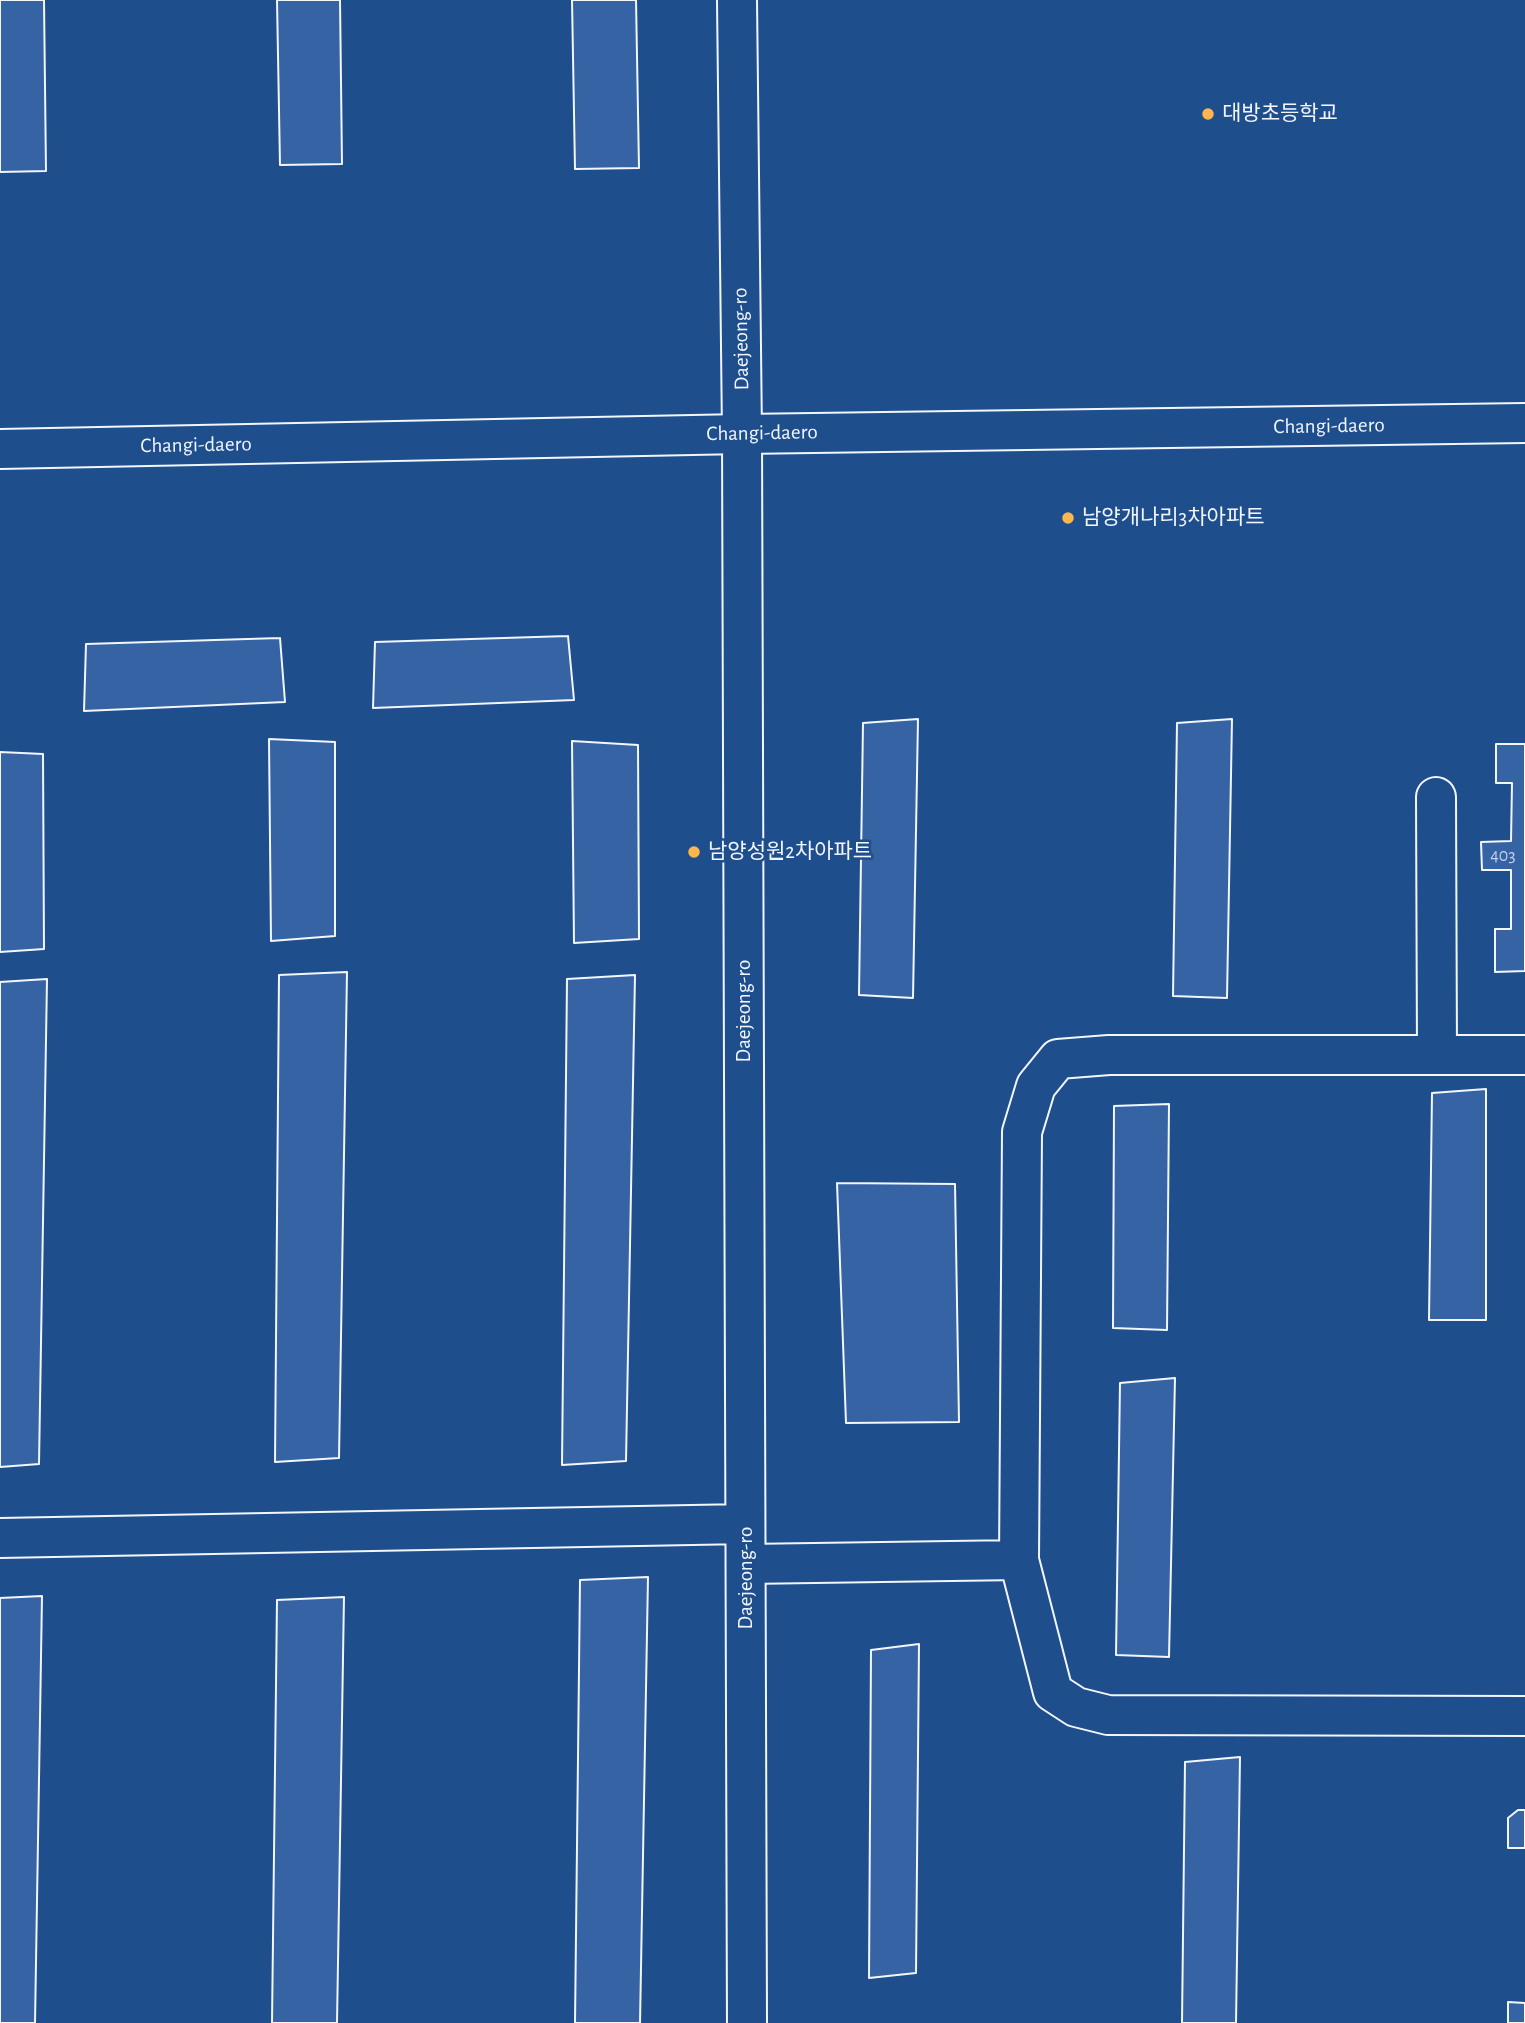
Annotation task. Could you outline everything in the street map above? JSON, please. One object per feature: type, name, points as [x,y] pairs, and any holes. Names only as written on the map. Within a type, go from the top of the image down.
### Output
[{"type":"street","name":"Daejeong-ro","points":[[737,0],[742,433],[747,2023]]},
{"type":"street","name":"Changi-daero","points":[[0,449],[742,433],[1525,423]]},
{"type":"street","points":[[1436,797],[1437,1055]]},
{"type":"street","points":[[1525,1055],[1109,1055],[1058,1059],[1036,1086],[1022,1132],[1019,1560],[1053,1692],[1076,1707],[1108,1716],[1525,1716]]},
{"type":"street","points":[[0,1538],[745,1524]]},
{"type":"street","points":[[746,1564],[1019,1560]]},
{"type":"building","points":[[0,0],[44,0],[46,171],[0,172]]},
{"type":"building","points":[[277,0],[340,0],[342,164],[280,165]]},
{"type":"building","points":[[572,0],[636,0],[639,168],[575,169]]},
{"type":"building","points":[[568,636],[574,700],[373,708],[375,642]]},
{"type":"building","points":[[280,638],[285,702],[84,711],[86,644]]},
{"type":"building","points":[[918,719],[913,998],[859,995],[863,723]]},
{"type":"building","points":[[1232,719],[1227,998],[1173,996],[1177,723]]},
{"type":"building","points":[[269,739],[335,742],[335,936],[271,941]]},
{"type":"building","points":[[572,741],[638,745],[639,939],[574,943]]},
{"type":"building","points":[[1496,744],[1525,744],[1525,971],[1495,972],[1495,929],[1511,929],[1511,870],[1482,870],[1481,842],[1511,841],[1512,783],[1496,783]]},
{"type":"building","points":[[0,752],[43,754],[44,949],[0,952]]},
{"type":"building","points":[[347,972],[339,1458],[275,1462],[279,975]]},
{"type":"building","points":[[635,975],[626,1461],[562,1465],[567,979]]},
{"type":"building","points":[[47,979],[39,1464],[0,1467],[0,982]]},
{"type":"building","points":[[1486,1089],[1486,1320],[1429,1320],[1432,1093]]},
{"type":"building","points":[[1169,1104],[1167,1330],[1113,1328],[1114,1106]]},
{"type":"building","points":[[837,1183],[955,1184],[959,1422],[846,1423]]},
{"type":"building","points":[[1175,1378],[1169,1657],[1116,1655],[1120,1383]]},
{"type":"building","points":[[648,1577],[640,2023],[575,2023],[580,1580]]},
{"type":"building","points":[[42,1596],[35,2023],[0,2023],[0,1598]]},
{"type":"building","points":[[344,1597],[337,2023],[272,2023],[277,1600]]},
{"type":"building","points":[[919,1644],[916,1973],[869,1978],[871,1650]]},
{"type":"building","points":[[1240,1757],[1236,2023],[1182,2023],[1185,1762]]},
{"type":"building","points":[[1518,1810],[1525,1810],[1525,1848],[1508,1848],[1508,1818]]},
{"type":"building","points":[[1508,2002],[1525,2003],[1525,2023],[1508,2023]]},
{"type":"place","name":"대방초등학교","points":[[1208,114]]},
{"type":"place","name":"남양개나리3차아파트","points":[[1068,518]]},
{"type":"place","name":"남양성원2차아파트","points":[[694,852]]}]
